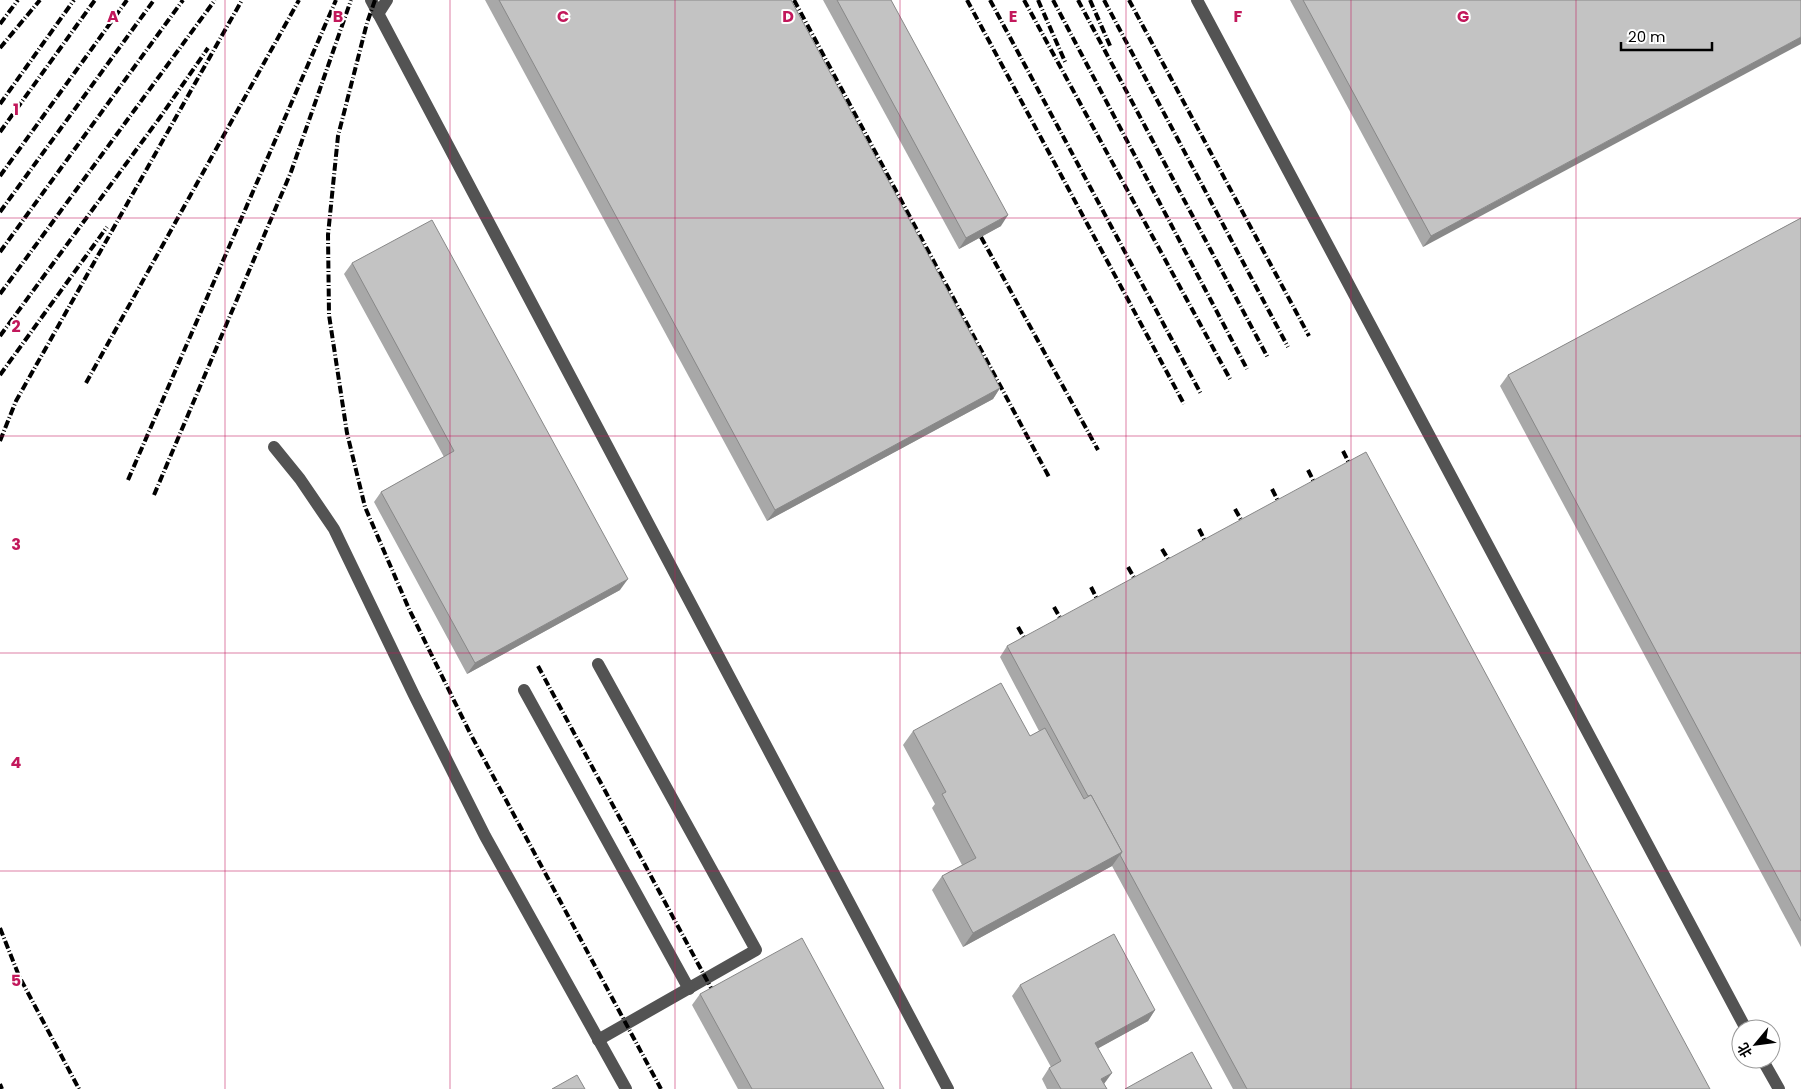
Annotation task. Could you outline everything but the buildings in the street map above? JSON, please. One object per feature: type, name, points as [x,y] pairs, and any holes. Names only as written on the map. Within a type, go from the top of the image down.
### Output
[{"type":"street","points":[[371,0],[948,1089]]},
{"type":"street","points":[[378,14],[387,0]]},
{"type":"street","points":[[1197,0],[1741,1019]]},
{"type":"street","points":[[274,447],[300,478],[334,529],[485,836],[626,1089]]},
{"type":"street","points":[[598,664],[756,950],[598,1040]]},
{"type":"street","points":[[524,690],[689,989]]},
{"type":"street","points":[[1767,1069],[1778,1089]]},
{"type":"railway","points":[[0,24],[18,0]]},
{"type":"railway","points":[[0,48],[40,0]]},
{"type":"railway","points":[[0,104],[74,0]]},
{"type":"railway","points":[[0,132],[95,0]]},
{"type":"railway","points":[[0,176],[127,0]]},
{"type":"railway","points":[[0,212],[154,0]]},
{"type":"railway","points":[[0,252],[183,0]]},
{"type":"railway","points":[[0,294],[215,0]]},
{"type":"railway","points":[[0,441],[16,401],[242,0]]},
{"type":"railway","points":[[86,383],[299,0]]},
{"type":"railway","points":[[128,480],[336,0]]},
{"type":"railway","points":[[154,495],[291,172],[351,0]]},
{"type":"railway","points":[[375,0],[367,23],[338,136],[328,235],[329,315],[347,433],[365,507],[409,609],[470,733],[661,1089]]},
{"type":"railway","points":[[794,0],[1049,477]]},
{"type":"railway","points":[[967,0],[1184,404]]},
{"type":"railway","points":[[990,0],[1201,394]]},
{"type":"railway","points":[[1024,0],[1230,379]]},
{"type":"railway","points":[[1038,0],[1066,64]]},
{"type":"railway","points":[[1053,0],[1247,369]]},
{"type":"railway","points":[[1078,0],[1268,358]]},
{"type":"railway","points":[[1090,0],[1111,48]]},
{"type":"railway","points":[[1104,0],[1288,347]]},
{"type":"railway","points":[[1129,0],[1309,336]]},
{"type":"railway","points":[[0,336],[161,116],[208,48]]},
{"type":"railway","points":[[0,375],[107,227]]},
{"type":"railway","points":[[981,237],[1098,450]]},
{"type":"railway","points":[[1343,451],[1351,467]]},
{"type":"railway","points":[[1308,470],[1316,486]]},
{"type":"railway","points":[[1272,489],[1280,505]]},
{"type":"railway","points":[[1235,509],[1244,525]]},
{"type":"railway","points":[[1199,529],[1207,545]]},
{"type":"railway","points":[[1162,549],[1171,564]]},
{"type":"railway","points":[[1128,567],[1137,583]]},
{"type":"railway","points":[[1091,587],[1099,603]]},
{"type":"railway","points":[[1054,607],[1063,623]]},
{"type":"railway","points":[[1018,627],[1027,643]]},
{"type":"railway","points":[[538,666],[717,999]]},
{"type":"railway","points":[[0,928],[19,976],[79,1089]]},
{"type":"railway","points":[[0,1084],[2,1089]]}]
